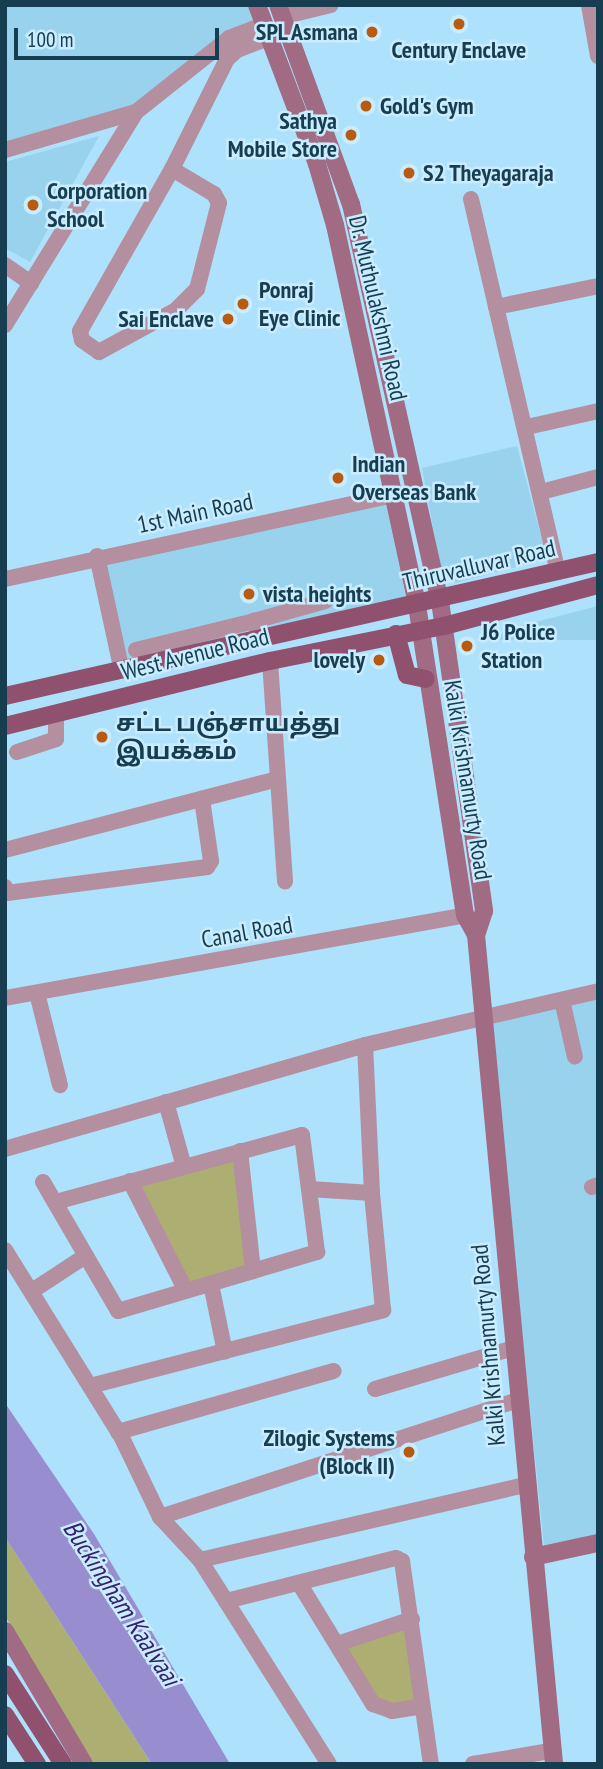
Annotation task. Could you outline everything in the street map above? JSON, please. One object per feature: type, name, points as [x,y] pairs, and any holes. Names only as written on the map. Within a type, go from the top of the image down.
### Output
[{"type":"main road","name":"Dr. Muthulakshmi Road","points":[[257,5],[317,164],[335,225],[421,630]]},
{"type":"main road","name":"Dr. Muthulakshmi Road","points":[[280,11],[351,204],[444,626]]},
{"type":"main road","name":"Thiruvalluvar Road","points":[[371,615],[598,562]]},
{"type":"main road","name":"West Avenue Road","points":[[5,726],[270,661],[444,626],[598,585]]},
{"type":"main road","name":"West Avenue Road","points":[[5,696],[258,630],[371,615]]},
{"type":"main road","name":"Kalki Krishnamurty Road","points":[[444,626],[484,911],[476,935],[550,1760]]},
{"type":"main road","name":"Kalki Krishnamurty Road","points":[[421,630],[426,679],[465,915],[476,935]]},
{"type":"main road","points":[[396,634],[407,675],[426,679]]},
{"type":"main road","points":[[533,1558],[598,1543]]},
{"type":"main road","points":[[5,1631],[84,1764]]},
{"type":"main road","points":[[5,1674],[63,1764]]},
{"type":"main road","points":[[5,1715],[37,1764]]},
{"type":"street","points":[[280,11],[331,5]]},
{"type":"street","points":[[589,5],[598,56]]},
{"type":"street","points":[[5,150],[136,112],[242,39],[266,31]]},
{"type":"street","points":[[172,169],[214,194],[219,203],[197,289],[176,310],[99,352],[82,340],[80,331],[172,169],[227,59],[242,39]]},
{"type":"street","points":[[5,325],[136,112]]},
{"type":"street","points":[[471,199],[527,427],[558,572]]},
{"type":"street","points":[[5,265],[32,283]]},
{"type":"street","points":[[496,307],[598,286]]},
{"type":"street","points":[[527,427],[598,411]]},
{"type":"street","points":[[541,492],[598,477]]},
{"type":"street","name":"1st Main Road","points":[[5,579],[96,556],[394,495]]},
{"type":"street","points":[[96,556],[121,667]]},
{"type":"street","points":[[136,650],[258,630],[325,601]]},
{"type":"street","points":[[270,661],[285,881]]},
{"type":"street","points":[[17,752],[56,739],[56,713]]},
{"type":"street","points":[[5,850],[277,779]]},
{"type":"street","points":[[5,887],[8,893],[207,867],[211,861],[202,799]]},
{"type":"street","name":"Canal Road","points":[[5,998],[465,915]]},
{"type":"street","points":[[5,1149],[365,1045],[598,991]]},
{"type":"street","points":[[37,993],[61,1086]]},
{"type":"street","points":[[562,1000],[575,1058]]},
{"type":"street","points":[[90,1386],[383,1310],[372,1193],[365,1045]]},
{"type":"street","points":[[166,1102],[184,1167]]},
{"type":"street","points":[[43,1182],[118,1311],[317,1252],[302,1135],[55,1202]]},
{"type":"street","points":[[240,1151],[253,1271]]},
{"type":"street","points":[[130,1181],[186,1291]]},
{"type":"street","points":[[309,1189],[372,1193]]},
{"type":"street","points":[[5,1250],[118,1432],[160,1517],[200,1560],[329,1764]]},
{"type":"street","points":[[32,1292],[84,1256]]},
{"type":"street","points":[[211,1284],[225,1352]]},
{"type":"street","points":[[375,1389],[513,1349]]},
{"type":"street","points":[[118,1432],[334,1371]]},
{"type":"street","points":[[160,1517],[519,1400]]},
{"type":"street","points":[[200,1560],[525,1485]]},
{"type":"street","points":[[226,1601],[396,1558],[402,1561],[431,1764]]},
{"type":"street","points":[[299,1583],[373,1704],[392,1711],[422,1706]]},
{"type":"street","points":[[337,1644],[412,1619]]},
{"type":"street","points":[[473,1764],[550,1760]]},
{"type":"shaded area","points":[[5,5],[257,5],[263,25],[136,112],[5,150]]},
{"type":"shaded area","name":"Corporation School","points":[[99,136],[30,262],[5,248],[5,162]]},
{"type":"shaded area","points":[[517,446],[547,559],[455,583],[442,576],[422,468]]},
{"type":"shaded area","points":[[386,504],[407,604],[120,665],[98,565]]},
{"type":"shaded area","points":[[598,606],[598,640],[489,640],[516,627]]},
{"type":"shaded area","points":[[598,996],[598,1541],[544,1546],[491,1024]]},
{"type":"green space","points":[[235,1157],[247,1267],[188,1283],[136,1184]]},
{"type":"green space","points":[[5,1537],[152,1764],[94,1764],[5,1616]]},
{"type":"green space","points":[[412,1623],[421,1706],[374,1701],[343,1646]]},
{"type":"water","name":"Buckingham Kaalvaai","points":[[5,1403],[94,1534],[230,1764],[152,1764],[5,1537]]},
{"type":"place","name":"Century Enclave","points":[[459,24]]},
{"type":"place","name":"SPL Asmana","points":[[372,32]]},
{"type":"place","name":"Gold's Gym","points":[[366,106]]},
{"type":"place","name":"Sathya Mobile Store","points":[[351,135]]},
{"type":"place","name":"S2 Theyagaraja","points":[[409,173]]},
{"type":"place","name":"Corporation School","points":[[33,205]]},
{"type":"place","name":"Ponraj Eye Clinic","points":[[243,304]]},
{"type":"place","name":"Sai Enclave","points":[[228,319]]},
{"type":"place","name":"Indian Overseas Bank","points":[[338,478]]},
{"type":"place","name":"vista heights","points":[[249,594]]},
{"type":"place","name":"J6 Police Station","points":[[467,646]]},
{"type":"place","name":"lovely","points":[[379,660]]},
{"type":"place","name":"சட்ட பஞ்சாயத்து இயக்கம்","points":[[102,737]]},
{"type":"place","name":"Zilogic Systems (Block II)","points":[[409,1452]]}]
